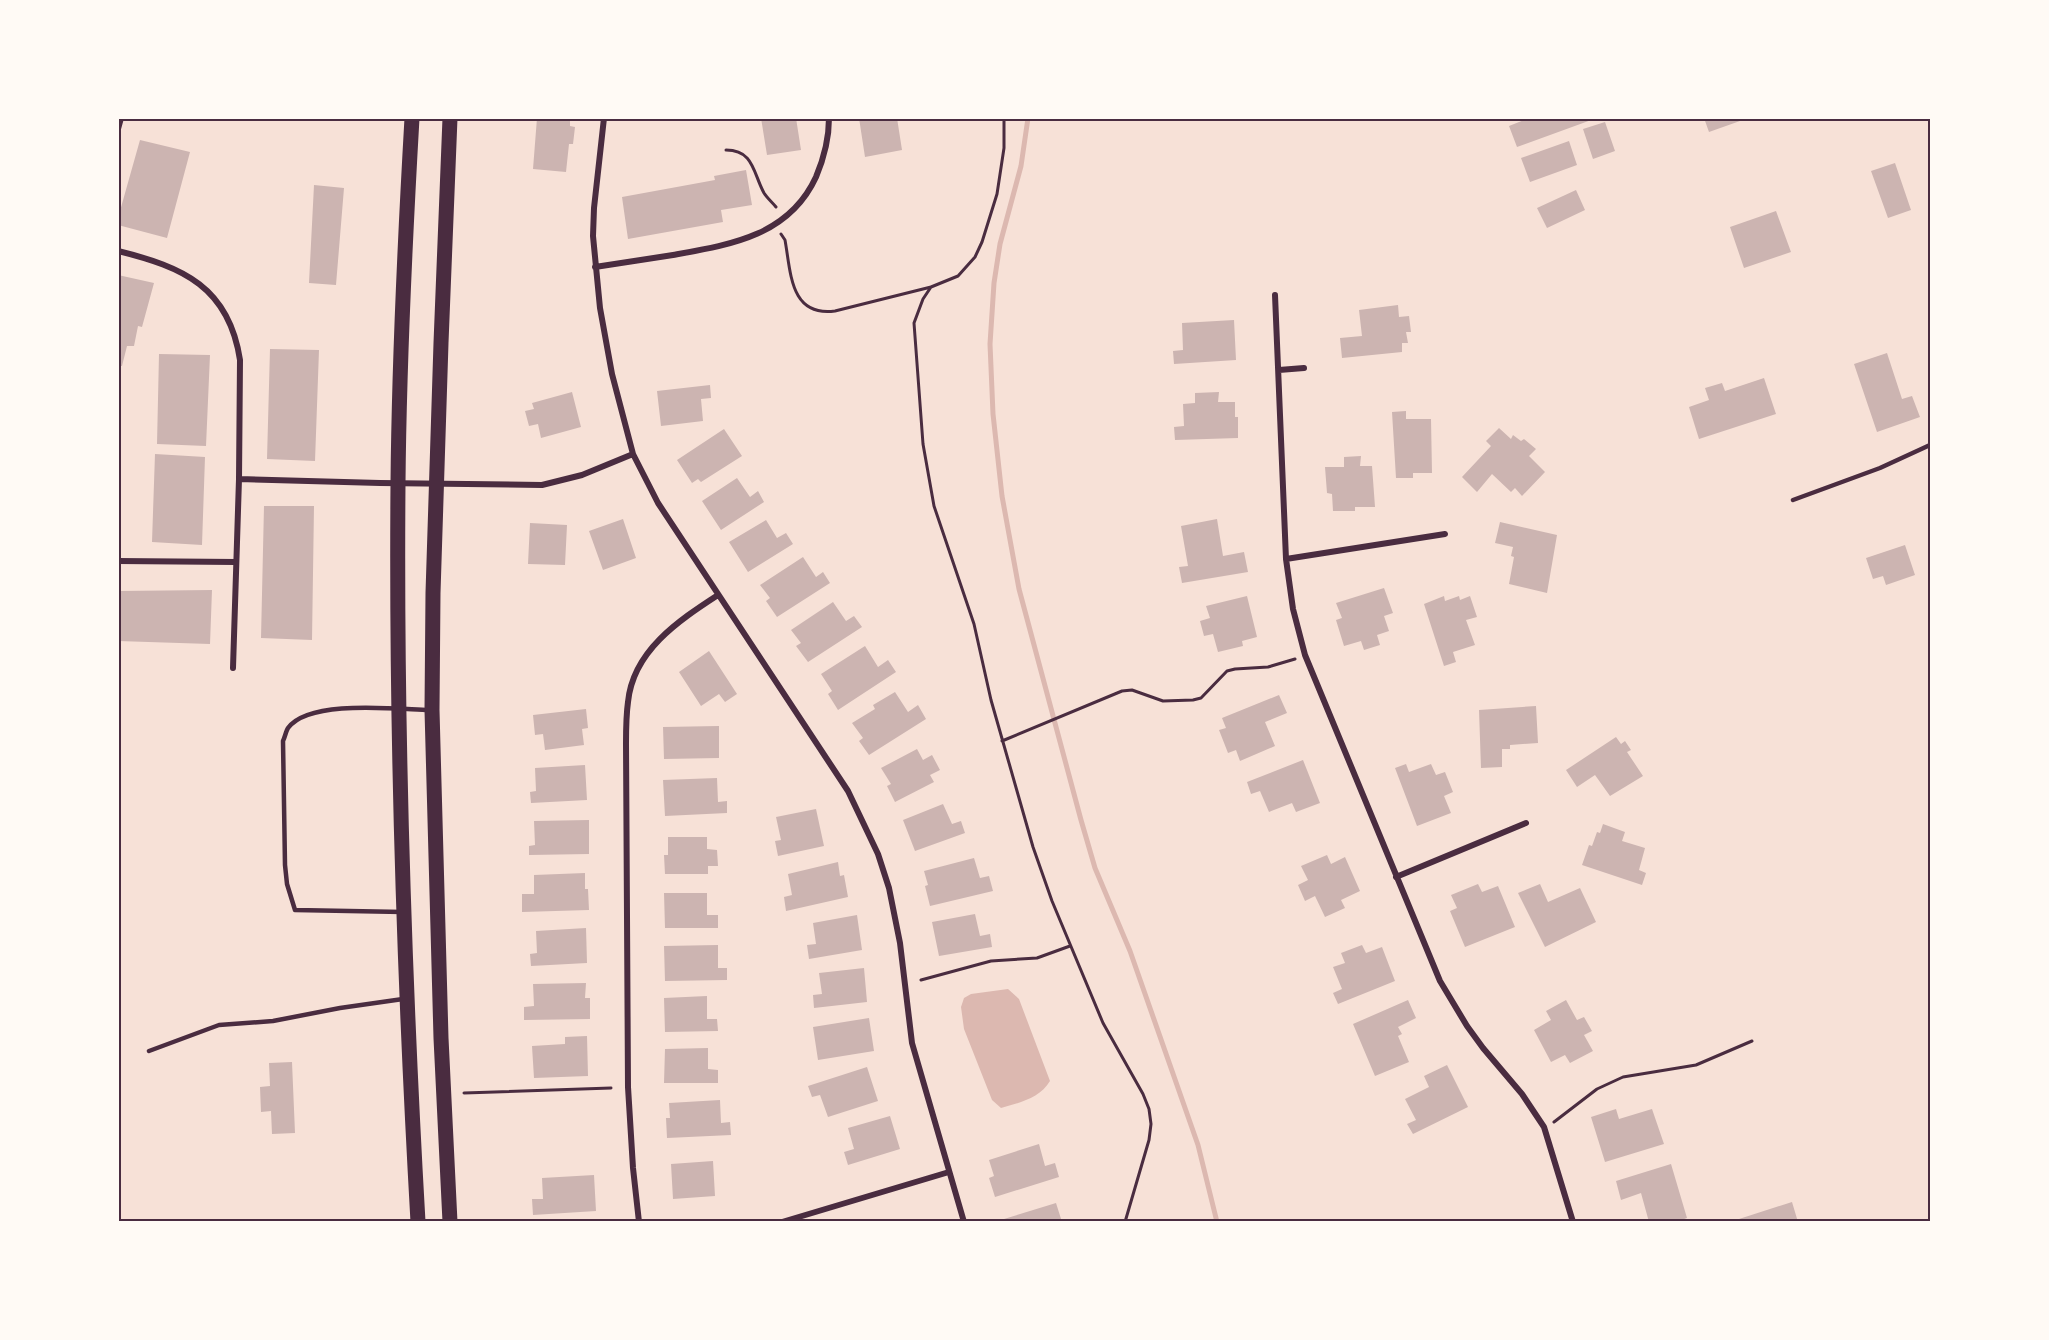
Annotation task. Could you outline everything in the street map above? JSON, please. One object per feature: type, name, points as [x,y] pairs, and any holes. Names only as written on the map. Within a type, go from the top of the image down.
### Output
[{"type":"main road","points":[[412,118],[398,483],[399,709],[406,999],[418,1221]]},
{"type":"main road","points":[[450,118],[436,483],[432,710],[440,1026],[450,1221]]},
{"type":"street","points":[[118,129],[121,118]]},
{"type":"street","points":[[604,118],[594,208],[595,267],[612,374],[633,454],[658,503],[848,791],[878,854],[895,914],[912,1043],[964,1221]]},
{"type":"street","points":[[595,267],[735,243],[775,225],[793,210],[814,182],[825,153],[829,118]]},
{"type":"street","points":[[118,251],[153,260],[191,278],[219,305],[230,321],[237,340],[240,360],[239,479],[233,668]]},
{"type":"street","points":[[1275,295],[1286,559],[1293,609],[1308,664],[1429,958],[1452,1003],[1483,1048],[1522,1094],[1544,1127],[1573,1221]]},
{"type":"street","points":[[1279,370],[1304,368]]},
{"type":"street","points":[[239,479],[542,485],[582,475],[633,454]]},
{"type":"street","points":[[1286,559],[1445,534]]},
{"type":"street","points":[[118,561],[236,562]]},
{"type":"street","points":[[639,1221],[628,1087],[626,756],[628,700],[638,669],[657,641],[667,631],[718,595]]},
{"type":"street","points":[[1396,877],[1526,823]]},
{"type":"street","points":[[782,1221],[949,1172]]},
{"type":"lane","points":[[1793,500],[1880,468],[1930,444]]},
{"type":"lane","points":[[403,912],[295,910],[287,884],[283,741],[288,728],[300,718],[329,708],[432,710]]},
{"type":"lane","points":[[149,1052],[219,1025],[273,1022],[340,1008],[406,999]]},
{"type":"path","points":[[781,234],[785,240],[795,289],[805,306],[813,311],[835,311],[931,287],[958,276],[975,257],[990,219],[1004,148],[1004,118]]},
{"type":"path","points":[[726,150],[736,150],[744,154],[752,165],[764,192],[777,207],[772,210]]},
{"type":"path","points":[[931,287],[923,299],[914,323],[923,444],[934,507],[974,624],[1002,741],[1033,847],[1052,901],[1103,1023],[1149,1109],[1151,1124],[1149,1140],[1125,1221]]},
{"type":"path","points":[[1002,741],[1111,694],[1132,690],[1163,701],[1193,700],[1201,698],[1227,671],[1268,667],[1294,659]]},
{"type":"path","points":[[921,980],[991,962],[1037,958],[1071,946]]},
{"type":"path","points":[[1553,1122],[1597,1089],[1623,1077],[1696,1065],[1752,1041]]},
{"type":"path","points":[[464,1093],[611,1088]]},
{"type":"shaded area","points":[[1008,989],[1019,999],[1050,1081],[1035,1096],[1001,1108],[992,1100],[964,1029],[961,1007],[964,998],[971,994]]},
{"type":"building","points":[[537,118],[570,118],[570,126],[575,127],[573,144],[569,144],[566,172],[533,169]]},
{"type":"building","points":[[761,118],[796,118],[801,150],[767,155]]},
{"type":"building","points":[[859,118],[897,118],[902,150],[865,157]]},
{"type":"building","points":[[1529,118],[1594,119],[1517,147],[1509,126]]},
{"type":"building","points":[[1704,118],[1739,118],[1740,121],[1709,132]]},
{"type":"building","points":[[1605,122],[1615,151],[1593,159],[1583,129]]},
{"type":"building","points":[[140,140],[190,152],[167,238],[118,225]]},
{"type":"building","points":[[1569,141],[1577,165],[1530,182],[1521,158]]},
{"type":"building","points":[[1895,163],[1911,210],[1888,218],[1871,171]]},
{"type":"building","points":[[746,170],[752,205],[721,210],[723,222],[628,239],[622,197],[715,180],[714,176]]},
{"type":"building","points":[[314,185],[344,188],[336,285],[309,283]]},
{"type":"building","points":[[1576,190],[1585,210],[1547,228],[1537,208]]},
{"type":"building","points":[[1776,211],[1791,252],[1744,268],[1730,227]]},
{"type":"building","points":[[118,275],[154,283],[142,327],[138,326],[134,346],[127,346],[122,366],[118,366]]},
{"type":"building","points":[[1398,305],[1399,317],[1409,316],[1411,332],[1406,332],[1408,343],[1402,343],[1402,352],[1342,358],[1340,338],[1362,336],[1359,310]]},
{"type":"building","points":[[1234,320],[1236,360],[1174,364],[1173,351],[1183,350],[1182,323]]},
{"type":"building","points":[[270,349],[319,350],[315,461],[267,459]]},
{"type":"building","points":[[1887,353],[1902,399],[1912,396],[1920,417],[1877,432],[1854,364]]},
{"type":"building","points":[[159,354],[210,355],[206,446],[157,444]]},
{"type":"building","points":[[1764,378],[1776,414],[1699,439],[1689,407],[1709,400],[1705,388],[1722,383],[1725,391]]},
{"type":"building","points":[[710,385],[711,398],[701,399],[703,421],[661,426],[657,391]]},
{"type":"building","points":[[572,392],[581,427],[541,438],[538,424],[529,426],[525,411],[534,409],[532,403]]},
{"type":"building","points":[[1219,392],[1218,402],[1235,402],[1238,438],[1175,440],[1174,427],[1184,426],[1183,404],[1195,403],[1195,393]]},
{"type":"building","points":[[1406,411],[1406,419],[1431,419],[1432,473],[1413,473],[1413,478],[1396,478],[1392,412]]},
{"type":"building","points":[[1499,428],[1511,439],[1513,435],[1521,441],[1524,439],[1536,449],[1529,456],[1545,472],[1522,496],[1515,488],[1511,492],[1492,474],[1477,492],[1462,477],[1491,446],[1486,441]]},
{"type":"building","points":[[724,429],[742,456],[701,482],[698,479],[692,483],[677,460]]},
{"type":"building","points":[[155,454],[205,457],[202,545],[152,542]]},
{"type":"building","points":[[1361,456],[1360,466],[1372,466],[1375,507],[1355,507],[1355,511],[1333,511],[1332,494],[1327,493],[1325,467],[1344,467],[1344,457]]},
{"type":"building","points":[[737,478],[750,497],[758,491],[764,502],[721,530],[702,501]]},
{"type":"building","points":[[264,506],[314,506],[312,640],[261,638]]},
{"type":"building","points":[[623,519],[636,558],[603,570],[589,531]]},
{"type":"building","points":[[1217,519],[1223,556],[1244,552],[1248,572],[1182,583],[1179,567],[1188,566],[1181,526]]},
{"type":"building","points":[[766,520],[777,538],[786,533],[793,544],[748,572],[729,542]]},
{"type":"building","points":[[1500,522],[1557,535],[1547,593],[1509,584],[1514,557],[1511,556],[1513,547],[1495,543]]},
{"type":"building","points":[[530,523],[567,525],[565,565],[528,564]]},
{"type":"building","points":[[1905,545],[1915,575],[1886,585],[1883,576],[1873,579],[1866,558]]},
{"type":"building","points":[[803,557],[816,577],[823,572],[830,583],[777,617],[766,601],[770,598],[760,585]]},
{"type":"building","points":[[1384,588],[1393,613],[1384,616],[1389,631],[1377,635],[1380,645],[1364,650],[1361,641],[1344,646],[1336,620],[1342,618],[1336,603]]},
{"type":"building","points":[[212,590],[210,644],[118,641],[118,591]]},
{"type":"building","points":[[1247,596],[1257,637],[1242,641],[1243,646],[1218,652],[1213,634],[1204,636],[1200,621],[1210,618],[1206,606]]},
{"type":"building","points":[[1444,596],[1445,601],[1459,596],[1460,600],[1470,596],[1477,617],[1466,620],[1475,645],[1453,652],[1456,662],[1444,666],[1424,604]]},
{"type":"building","points":[[833,602],[846,621],[854,616],[862,627],[808,662],[796,646],[801,643],[791,630]]},
{"type":"building","points":[[865,646],[878,667],[888,660],[896,672],[838,710],[828,694],[832,691],[821,674]]},
{"type":"building","points":[[709,651],[737,694],[725,702],[719,694],[701,706],[679,672]]},
{"type":"building","points":[[895,692],[908,712],[918,705],[926,719],[869,755],[859,741],[863,738],[852,723],[875,709],[873,705]]},
{"type":"building","points":[[1279,695],[1287,713],[1265,722],[1275,746],[1240,761],[1236,750],[1228,753],[1219,730],[1226,728],[1222,718]]},
{"type":"building","points":[[1536,706],[1538,743],[1510,745],[1510,749],[1502,749],[1502,767],[1481,768],[1479,710]]},
{"type":"building","points":[[586,709],[588,728],[582,729],[584,745],[545,750],[543,734],[535,735],[533,715]]},
{"type":"building","points":[[719,726],[719,758],[664,759],[663,727]]},
{"type":"building","points":[[1616,737],[1621,744],[1625,741],[1631,750],[1627,752],[1643,776],[1610,796],[1595,775],[1577,787],[1566,770]]},
{"type":"building","points":[[917,749],[923,760],[932,755],[940,770],[930,775],[934,782],[895,802],[887,786],[891,784],[881,768]]},
{"type":"building","points":[[1303,760],[1320,803],[1296,812],[1292,803],[1269,812],[1260,791],[1251,794],[1247,782]]},
{"type":"building","points":[[1406,764],[1409,772],[1431,764],[1436,775],[1445,772],[1453,792],[1444,796],[1451,813],[1417,826],[1395,768]]},
{"type":"building","points":[[585,765],[587,800],[531,803],[530,792],[536,791],[535,768]]},
{"type":"building","points":[[717,778],[718,802],[727,801],[727,813],[665,816],[663,780]]},
{"type":"building","points":[[943,804],[952,824],[961,821],[965,833],[915,851],[903,820]]},
{"type":"building","points":[[816,809],[824,846],[778,856],[775,841],[781,840],[776,817]]},
{"type":"building","points":[[589,820],[589,854],[529,855],[529,846],[535,845],[534,821]]},
{"type":"building","points":[[1603,824],[1625,832],[1622,841],[1645,848],[1639,870],[1646,873],[1642,885],[1582,865],[1589,845],[1592,846]]},
{"type":"building","points":[[668,837],[707,837],[707,849],[717,850],[718,866],[708,866],[708,874],[665,874],[664,855],[668,855]]},
{"type":"building","points":[[1327,855],[1331,864],[1345,857],[1360,891],[1341,900],[1345,908],[1325,917],[1315,896],[1305,901],[1298,885],[1308,880],[1301,866]]},
{"type":"building","points":[[974,858],[980,878],[989,876],[993,891],[930,906],[924,871]]},
{"type":"building","points":[[838,862],[840,876],[844,875],[848,897],[786,911],[784,897],[792,895],[788,874]]},
{"type":"building","points":[[585,873],[589,910],[522,912],[522,894],[534,894],[534,875]]},
{"type":"building","points":[[1478,884],[1482,892],[1498,886],[1515,927],[1465,947],[1450,911],[1457,908],[1451,895]]},
{"type":"building","points":[[1540,884],[1548,902],[1580,888],[1596,922],[1545,947],[1518,893]]},
{"type":"building","points":[[664,893],[707,893],[707,915],[718,915],[718,928],[665,928]]},
{"type":"building","points":[[975,914],[980,936],[990,934],[992,947],[939,956],[932,922]]},
{"type":"building","points":[[857,915],[862,950],[809,959],[807,945],[816,944],[813,923]]},
{"type":"building","points":[[586,928],[587,963],[531,966],[530,954],[537,953],[536,931]]},
{"type":"building","points":[[718,945],[718,968],[727,968],[727,980],[665,981],[664,946]]},
{"type":"building","points":[[1362,945],[1366,953],[1382,947],[1395,981],[1338,1004],[1333,993],[1342,989],[1333,967],[1345,963],[1341,953]]},
{"type":"building","points":[[864,968],[867,1002],[814,1008],[813,995],[822,994],[819,973]]},
{"type":"building","points":[[586,983],[585,998],[590,998],[590,1019],[524,1020],[524,1007],[534,1006],[533,984]]},
{"type":"building","points":[[707,996],[707,1019],[717,1019],[718,1031],[665,1032],[664,998]]},
{"type":"building","points":[[1408,1000],[1416,1018],[1398,1027],[1402,1034],[1398,1036],[1409,1062],[1375,1076],[1353,1024]]},
{"type":"building","points":[[1566,1000],[1577,1020],[1584,1017],[1592,1031],[1584,1035],[1593,1051],[1570,1063],[1565,1055],[1551,1062],[1534,1030],[1551,1020],[1546,1011]]},
{"type":"building","points":[[869,1018],[874,1051],[818,1060],[813,1027]]},
{"type":"building","points":[[587,1036],[588,1076],[534,1078],[532,1046],[565,1044],[565,1037]]},
{"type":"building","points":[[708,1048],[708,1069],[718,1070],[718,1083],[664,1083],[665,1049]]},
{"type":"building","points":[[292,1062],[295,1133],[272,1134],[271,1111],[261,1112],[260,1087],[270,1086],[269,1063]]},
{"type":"building","points":[[1447,1065],[1468,1107],[1413,1134],[1407,1124],[1416,1120],[1405,1099],[1429,1087],[1424,1076]]},
{"type":"building","points":[[867,1067],[878,1101],[828,1117],[820,1095],[812,1097],[808,1086]]},
{"type":"building","points":[[720,1100],[721,1123],[730,1122],[731,1135],[667,1138],[666,1118],[670,1118],[669,1103]]},
{"type":"building","points":[[1616,1109],[1619,1119],[1652,1109],[1664,1144],[1605,1162],[1591,1117]]},
{"type":"building","points":[[890,1116],[900,1149],[848,1165],[844,1152],[854,1149],[848,1128]]},
{"type":"building","points":[[1039,1144],[1045,1166],[1055,1163],[1059,1177],[995,1197],[989,1178],[994,1176],[989,1160]]},
{"type":"building","points":[[713,1161],[715,1196],[673,1199],[671,1164]]},
{"type":"building","points":[[1671,1164],[1687,1218],[1676,1222],[1649,1222],[1641,1193],[1621,1200],[1616,1181]]},
{"type":"building","points":[[594,1175],[596,1211],[533,1215],[532,1199],[543,1199],[542,1178]]},
{"type":"building","points":[[1792,1202],[1798,1222],[1740,1222],[1739,1219]]},
{"type":"building","points":[[1056,1203],[1062,1222],[1005,1222],[1004,1219]]},
{"type":"waterway","points":[[1028,118],[1021,166],[1000,244],[994,283],[990,344],[993,414],[1002,496],[1019,589],[1095,868],[1130,951],[1198,1145],[1217,1222]]}]
